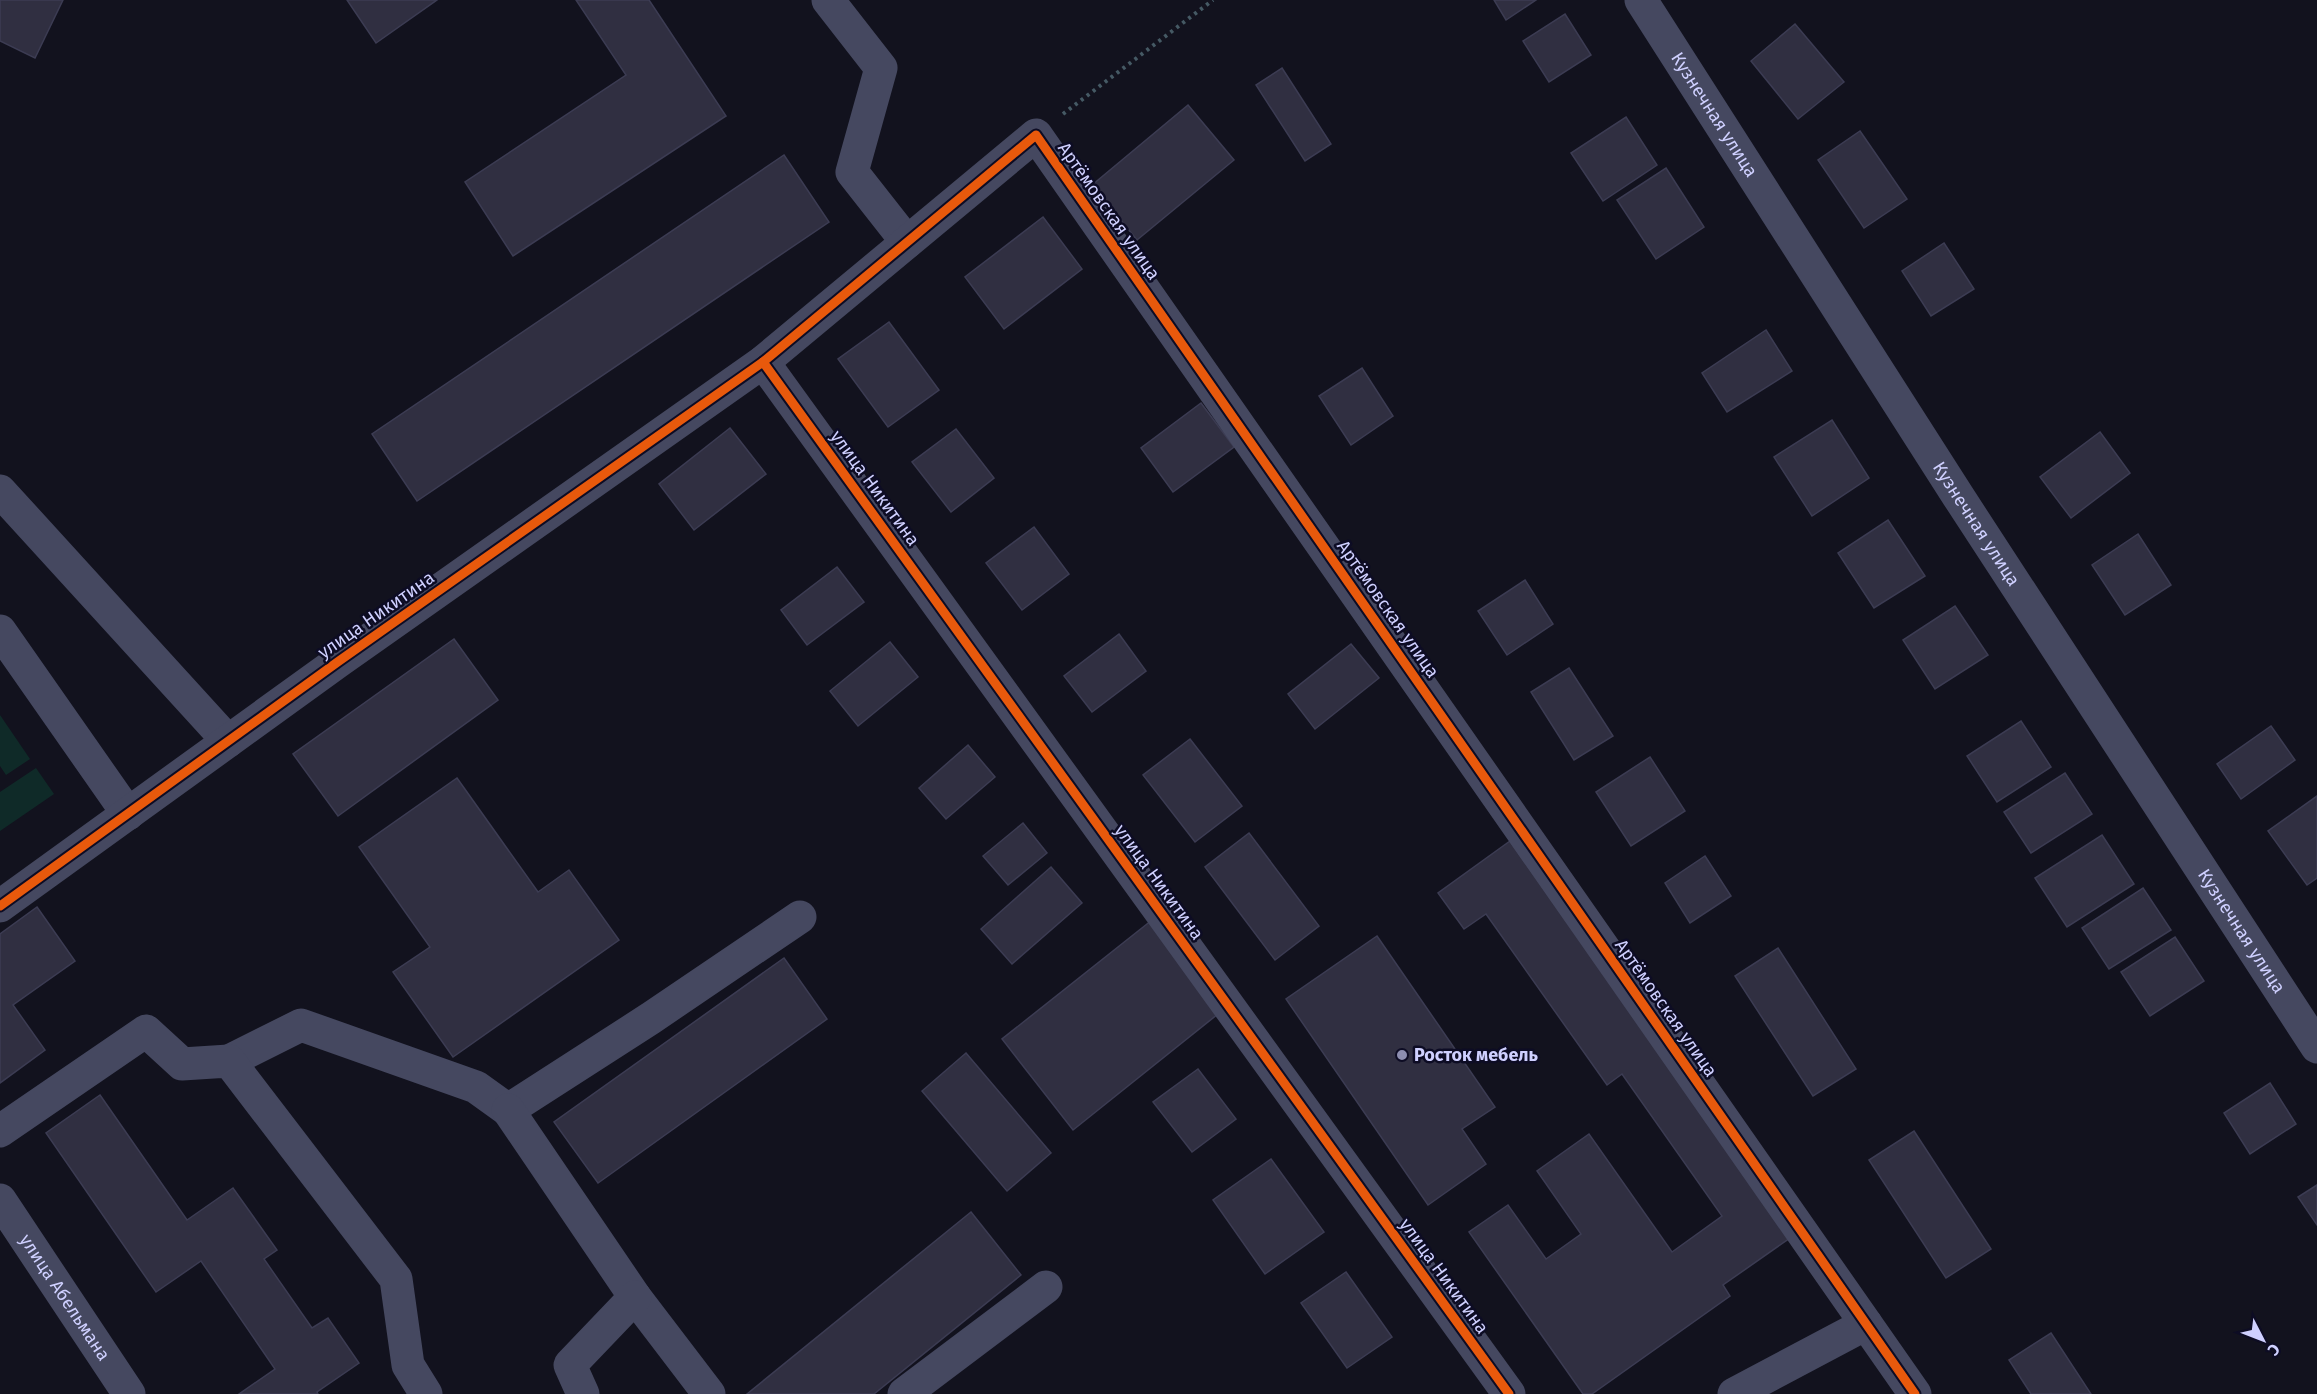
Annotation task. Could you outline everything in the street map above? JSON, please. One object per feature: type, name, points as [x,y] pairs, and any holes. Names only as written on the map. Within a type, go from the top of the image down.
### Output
[{"type":"street","points":[[828,0],[882,68],[852,172],[908,242]]},
{"type":"street","name":"Кузнечная улица","points":[[1641,0],[1958,496],[2317,1047]]},
{"type":"street","name":"Артёмовская улица","points":[[763,362],[1036,135],[1915,1394]]},
{"type":"street","name":"улица Никитина","points":[[0,906],[339,661],[763,362],[1509,1394]]},
{"type":"street","points":[[0,491],[228,741]]},
{"type":"street","points":[[0,631],[128,814]]},
{"type":"street","points":[[507,1110],[651,1018],[800,917]]},
{"type":"street","points":[[0,1131],[146,1031],[182,1064],[229,1061],[302,1025],[476,1087],[507,1110],[635,1297],[709,1394]]},
{"type":"street","points":[[229,1061],[396,1279],[408,1365],[426,1394]]},
{"type":"street","name":"улица Абельмана","points":[[0,1200],[129,1394]]},
{"type":"street","points":[[904,1394],[1046,1287]]},
{"type":"street","points":[[583,1394],[570,1365],[635,1297]]},
{"type":"street","points":[[1734,1394],[1866,1323]]},
{"type":"path","points":[[1036,135],[1213,0]]},
{"type":"green space","points":[[0,715],[30,759],[6,775],[0,766]]},
{"type":"green space","points":[[36,768],[54,794],[0,831],[0,792]]},
{"type":"building","points":[[0,0],[63,0],[35,58],[0,41]]},
{"type":"building","points":[[347,0],[437,0],[376,43]]},
{"type":"building","points":[[576,0],[649,0],[726,116],[513,256],[465,182],[626,75]]},
{"type":"building","points":[[1494,0],[1536,0],[1506,20]]},
{"type":"building","points":[[1565,14],[1591,55],[1549,82],[1523,41]]},
{"type":"building","points":[[1795,24],[1844,82],[1798,119],[1751,61]]},
{"type":"building","points":[[1282,68],[1331,144],[1305,161],[1256,85]]},
{"type":"building","points":[[1188,105],[1234,160],[1137,240],[1092,185]]},
{"type":"building","points":[[1626,117],[1657,165],[1603,201],[1571,153]]},
{"type":"building","points":[[1860,131],[1907,199],[1864,228],[1818,160]]},
{"type":"building","points":[[784,155],[829,222],[417,501],[372,434]]},
{"type":"building","points":[[1666,168],[1704,227],[1656,259],[1617,200]]},
{"type":"building","points":[[1043,217],[1082,269],[1004,329],[965,277]]},
{"type":"building","points":[[1944,243],[1974,289],[1931,316],[1902,271]]},
{"type":"building","points":[[889,322],[939,390],[888,427],[838,359]]},
{"type":"building","points":[[1766,330],[1792,371],[1727,412],[1702,373]]},
{"type":"building","points":[[1362,368],[1393,416],[1351,445],[1319,396]]},
{"type":"building","points":[[1201,403],[1234,447],[1173,492],[1141,448]]},
{"type":"building","points":[[1832,420],[1869,478],[1812,516],[1774,457]]},
{"type":"building","points":[[730,428],[766,474],[694,530],[659,484]]},
{"type":"building","points":[[956,429],[994,478],[951,512],[912,462]]},
{"type":"building","points":[[2100,432],[2130,473],[2071,518],[2040,477]]},
{"type":"building","points":[[1888,520],[1925,576],[1874,608],[1838,553]]},
{"type":"building","points":[[1034,527],[1069,574],[1022,610],[986,563]]},
{"type":"building","points":[[2138,534],[2171,585],[2125,615],[2092,565]]},
{"type":"building","points":[[837,567],[864,602],[807,645],[781,610]]},
{"type":"building","points":[[1525,580],[1553,624],[1507,655],[1478,611]]},
{"type":"building","points":[[1955,606],[1988,655],[1935,689],[1903,640]]},
{"type":"building","points":[[1119,634],[1146,671],[1092,712],[1064,676]]},
{"type":"building","points":[[454,639],[498,700],[338,816],[293,754]]},
{"type":"building","points":[[890,642],[918,677],[858,726],[830,691]]},
{"type":"building","points":[[1351,644],[1379,678],[1315,729],[1288,694]]},
{"type":"building","points":[[1569,668],[1613,736],[1574,760],[1531,692]]},
{"type":"building","points":[[2021,721],[2051,767],[1997,802],[1967,756]]},
{"type":"building","points":[[2271,726],[2295,760],[2241,799],[2217,764]]},
{"type":"building","points":[[1190,739],[1242,806],[1195,842],[1143,775]]},
{"type":"building","points":[[968,745],[995,777],[946,819],[919,788]]},
{"type":"building","points":[[1650,757],[1685,811],[1631,846],[1596,792]]},
{"type":"building","points":[[2065,773],[2092,814],[2031,853],[2004,812]]},
{"type":"building","points":[[457,778],[538,892],[569,870],[619,940],[453,1057],[393,972],[430,947],[359,847]]},
{"type":"building","points":[[2317,796],[2317,878],[2307,885],[2268,831]]},
{"type":"building","points":[[1023,823],[1047,853],[1008,885],[983,856]]},
{"type":"building","points":[[1249,833],[1319,926],[1275,960],[1205,867]]},
{"type":"building","points":[[2102,835],[2134,884],[2067,927],[2035,878]]},
{"type":"building","points":[[1510,841],[1790,1238],[1723,1285],[1730,1296],[1592,1394],[1583,1394],[1469,1232],[1508,1205],[1546,1259],[1581,1234],[1537,1171],[1589,1134],[1672,1252],[1722,1216],[1622,1074],[1607,1085],[1486,914],[1464,929],[1438,893]]},
{"type":"building","points":[[1705,856],[1731,896],[1690,923],[1665,883]]},
{"type":"building","points":[[1051,867],[1082,903],[1012,964],[981,929]]},
{"type":"building","points":[[2143,888],[2171,930],[2109,969],[2082,928]]},
{"type":"building","points":[[37,907],[75,961],[13,1005],[45,1050],[0,1083],[0,934]]},
{"type":"building","points":[[1152,920],[1223,1010],[1073,1130],[1002,1039]]},
{"type":"building","points":[[1377,936],[1495,1107],[1462,1129],[1486,1164],[1428,1205],[1286,999]]},
{"type":"building","points":[[2175,937],[2204,981],[2150,1016],[2121,972]]},
{"type":"building","points":[[1778,948],[1856,1069],[1813,1096],[1735,976]]},
{"type":"building","points":[[784,958],[827,1019],[598,1183],[554,1122]]},
{"type":"building","points":[[966,1053],[1051,1153],[1007,1191],[922,1091]]},
{"type":"building","points":[[1198,1069],[1236,1119],[1192,1152],[1153,1102]]},
{"type":"building","points":[[2270,1083],[2296,1124],[2250,1154],[2224,1113]]},
{"type":"building","points":[[100,1095],[187,1220],[233,1188],[277,1250],[264,1259],[312,1328],[328,1318],[359,1363],[317,1392],[318,1394],[239,1394],[275,1369],[201,1261],[156,1292],[46,1133]]},
{"type":"building","points":[[1914,1131],[1991,1249],[1946,1278],[1869,1160]]},
{"type":"building","points":[[1271,1159],[1324,1232],[1265,1274],[1213,1200]]},
{"type":"building","points":[[2317,1185],[2317,1225],[2298,1197]]},
{"type":"building","points":[[971,1212],[1021,1275],[874,1394],[747,1394]]},
{"type":"building","points":[[1346,1272],[1392,1337],[1347,1368],[1301,1303]]},
{"type":"building","points":[[2051,1333],[2091,1394],[2031,1394],[2009,1360]]},
{"type":"cycle path","points":[[0,906],[339,661],[763,362],[1036,135],[1915,1394]]},
{"type":"cycle path","points":[[763,362],[1509,1394]]},
{"type":"place","name":"Росток мебель","points":[[1402,1055]]}]
